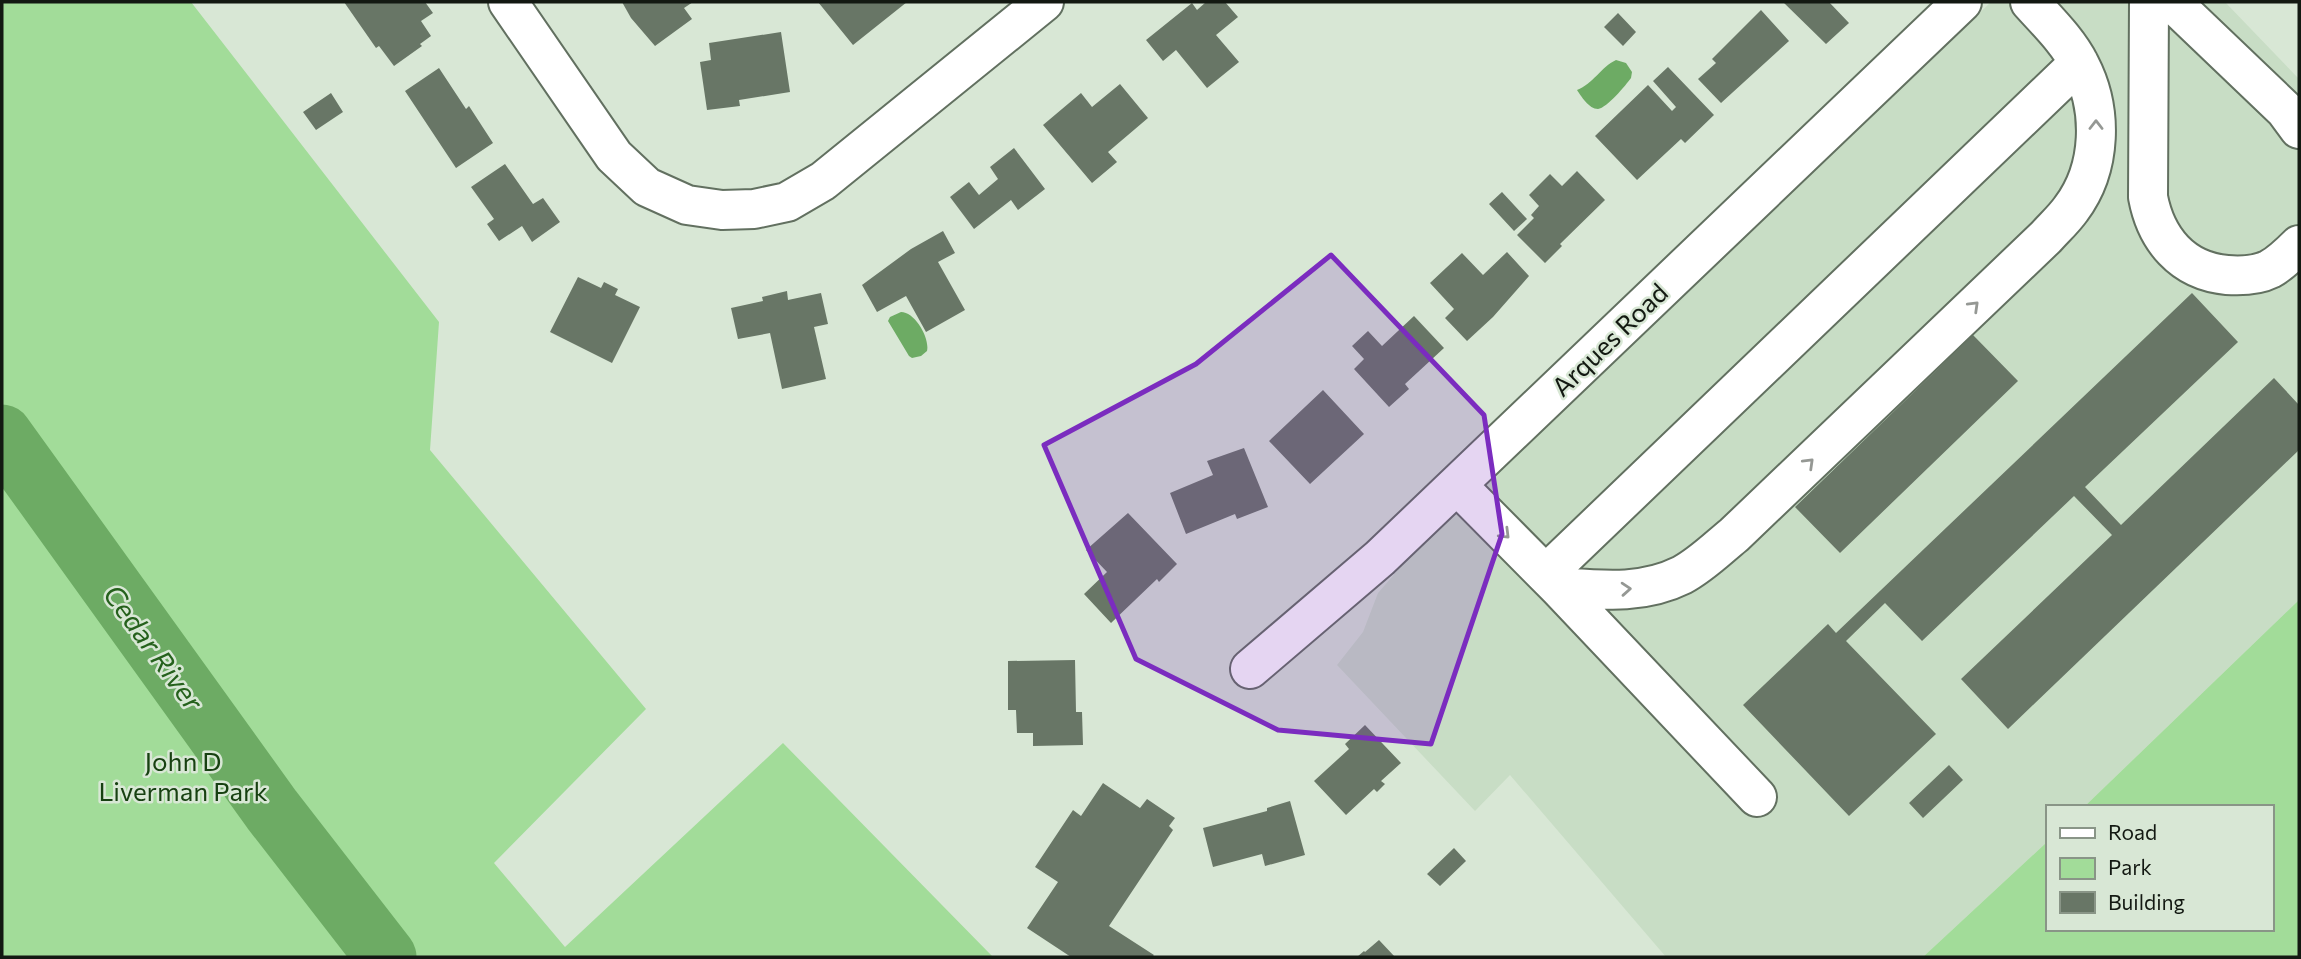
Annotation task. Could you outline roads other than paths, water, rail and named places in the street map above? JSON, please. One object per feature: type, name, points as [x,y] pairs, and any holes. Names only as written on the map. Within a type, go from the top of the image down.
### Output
[{"type":"street","points":[[508,2],[614,156],[648,187],[687,205],[722,210],[754,209],[787,202],[822,181],[1044,2]]},
{"type":"street","name":"Arques Road","points":[[1250,669],[1380,558],[1962,2]]},
{"type":"street","points":[[1552,581],[1626,591],[1658,585],[1684,574],[1734,535],[2046,237],[2073,207],[2089,173],[2096,145],[2096,113],[2090,86],[2080,63],[2030,2]]},
{"type":"street","points":[[2149,2],[2148,197],[2152,218],[2161,234],[2184,259],[2217,274],[2244,276],[2269,269],[2299,245]]},
{"type":"street","points":[[2172,2],[2285,110],[2299,129]]},
{"type":"street","points":[[1552,581],[2080,63]]},
{"type":"street","points":[[1457,485],[1757,797]]},
{"type":"waterway","name":"Cedar River","points":[[2,435],[272,810],[386,957]]},
{"type":"park label","name":"John D Liverman Park","points":[[183,775]]}]
